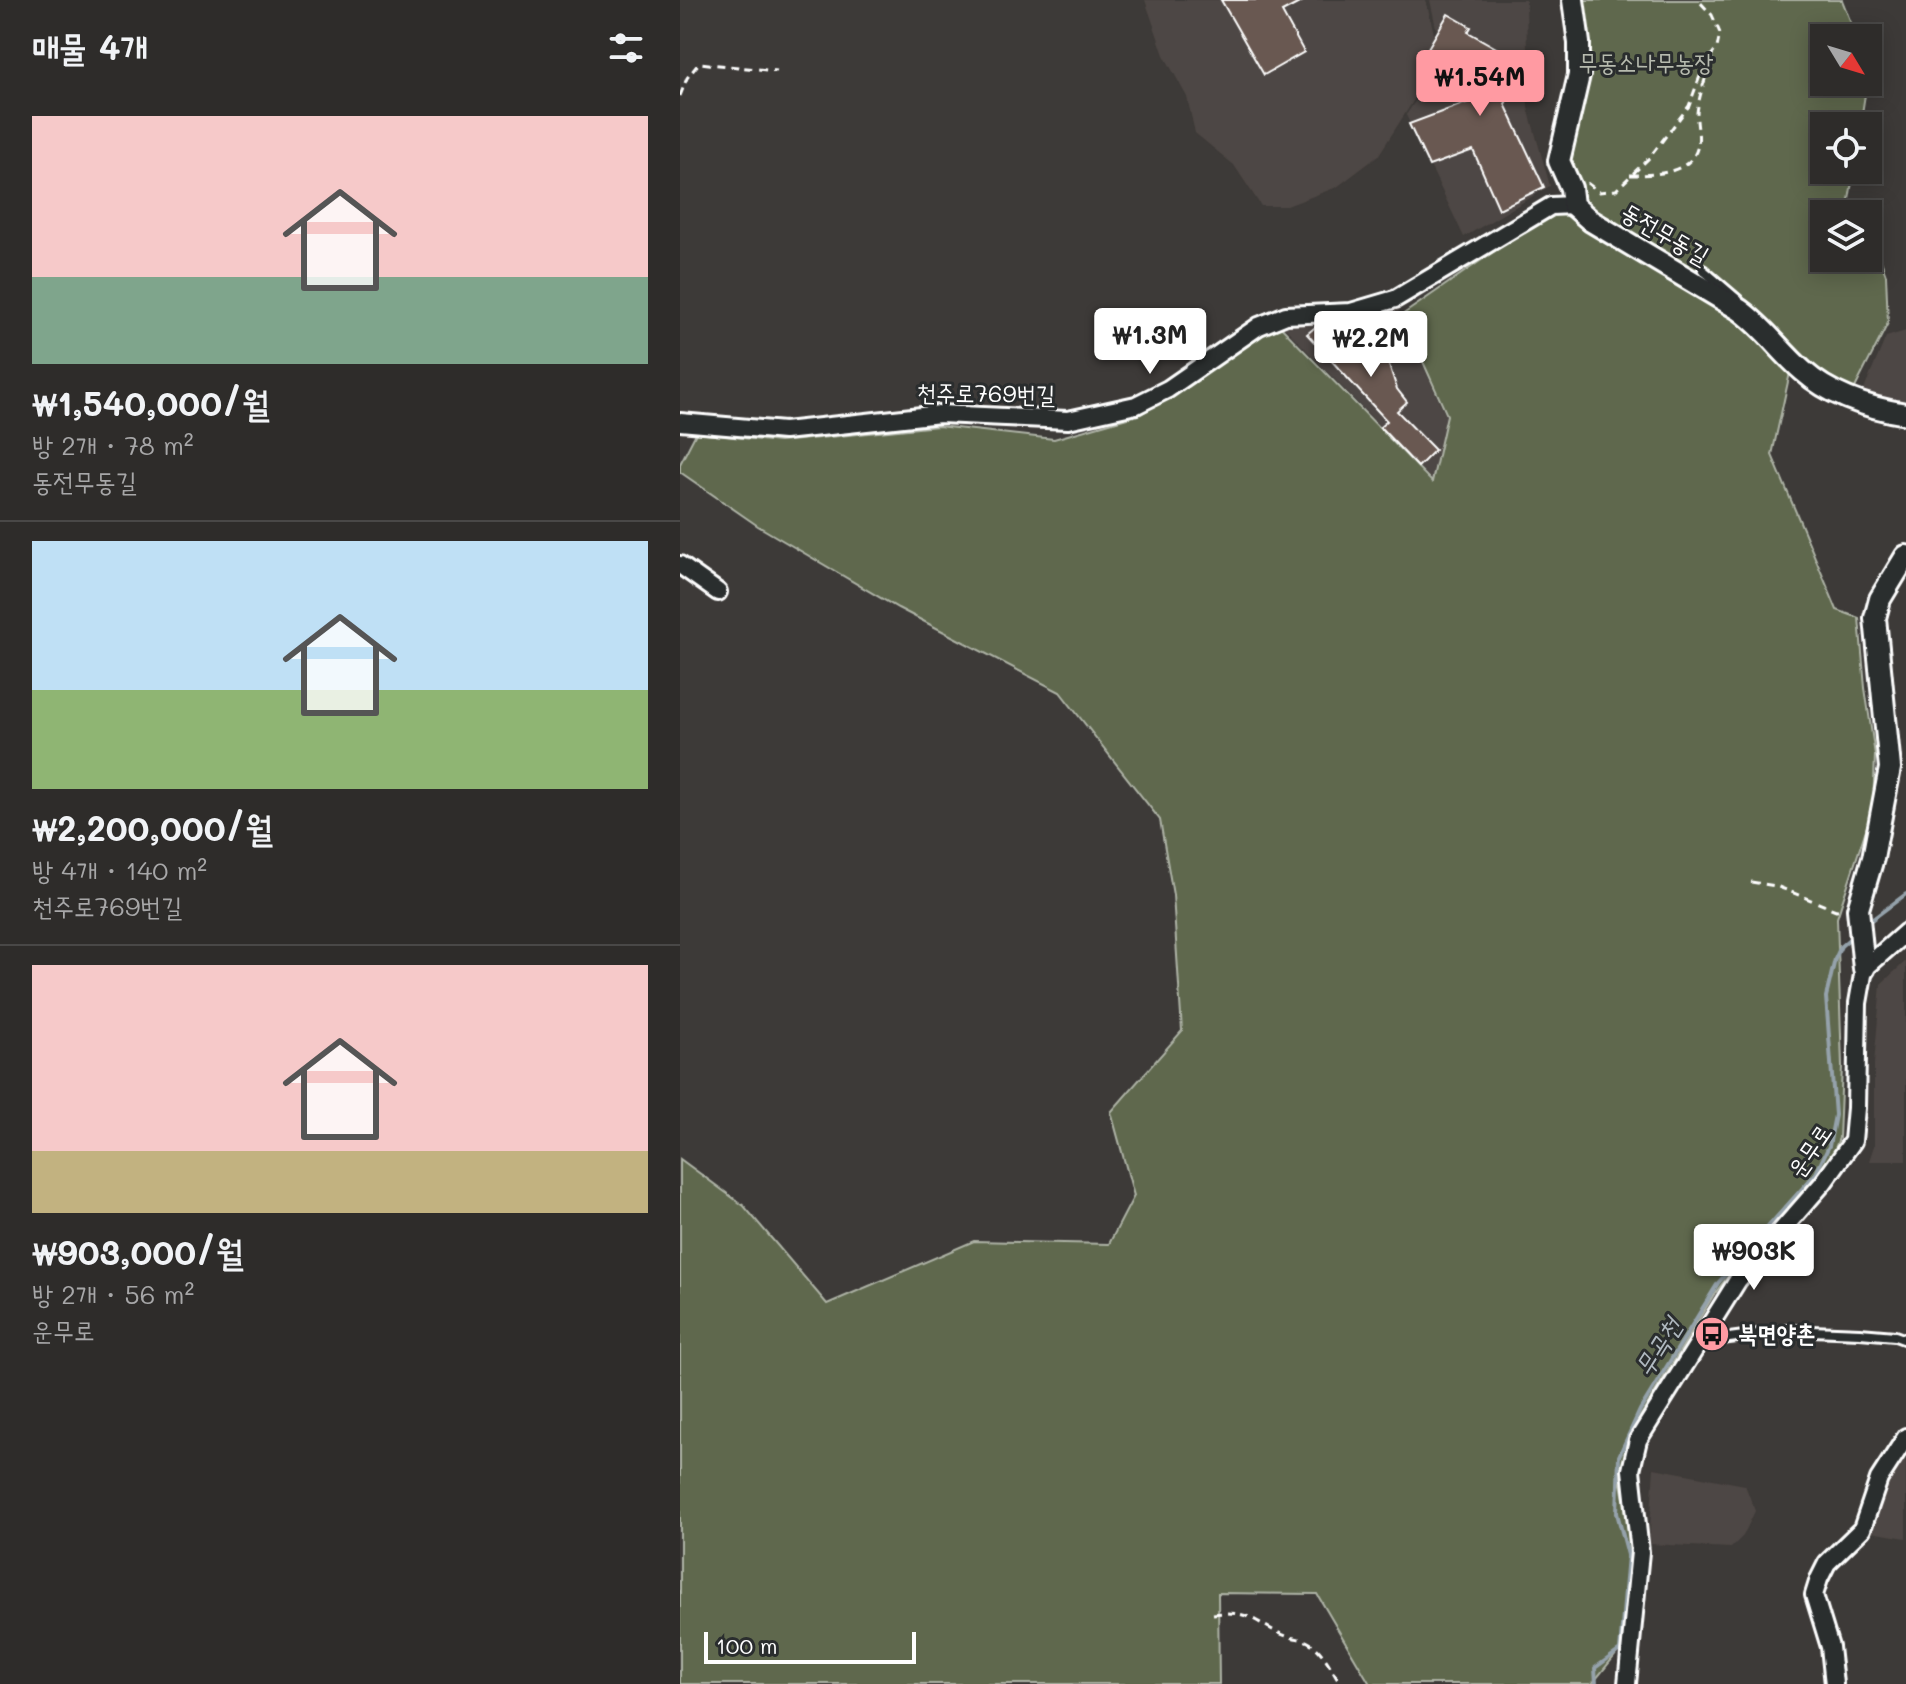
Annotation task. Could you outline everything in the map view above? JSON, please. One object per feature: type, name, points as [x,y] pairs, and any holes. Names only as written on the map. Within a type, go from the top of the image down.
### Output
[{"type":"street","points":[[1573,0],[1579,43],[1579,75],[1559,161],[1571,188],[1573,205]]},
{"type":"street","name":"동전무동길","points":[[1573,205],[1591,221],[1712,292],[1760,325],[1801,369],[1822,386],[1867,405],[1906,414]]},
{"type":"street","name":"천주로769번길","points":[[680,422],[784,431],[940,414],[1068,420],[1136,405],[1168,389],[1259,326],[1286,315],[1351,312],[1395,299],[1541,211],[1551,206],[1573,205]]},
{"type":"street","name":"운무로","points":[[1627,1684],[1640,1552],[1631,1470],[1638,1440],[1738,1280],[1823,1183],[1853,1141],[1858,1003],[1864,969],[1858,909],[1873,858],[1890,768],[1875,618],[1880,599],[1906,556]]},
{"type":"street","points":[[680,565],[718,592]]},
{"type":"street","points":[[1864,969],[1906,932]]},
{"type":"street","points":[[1834,1684],[1830,1647],[1814,1595],[1827,1563],[1862,1529],[1879,1479],[1906,1437]]},
{"type":"street","points":[[1614,1684],[1629,1666]]},
{"type":"lane","points":[[1703,270],[1725,287],[1760,325]]},
{"type":"lane","points":[[1699,1342],[1788,1330],[1860,1333],[1906,1340]]},
{"type":"path","points":[[1630,175],[1657,175],[1684,168],[1696,153],[1699,142],[1697,113],[1720,33],[1712,15],[1698,0]]},
{"type":"path","points":[[1584,176],[1588,184],[1599,192],[1616,190],[1649,158],[1689,106],[1704,65],[1713,53]]},
{"type":"path","points":[[680,96],[687,78],[699,63],[777,71]]},
{"type":"path","points":[[1751,882],[1776,886],[1836,910],[1858,909]]},
{"type":"path","points":[[1213,1614],[1231,1612],[1258,1619],[1285,1635],[1308,1641],[1322,1653],[1341,1684]]},
{"type":"shaded area","points":[[1145,0],[1426,0],[1440,59],[1378,156],[1337,187],[1287,206],[1261,206],[1234,165],[1195,133],[1187,97],[1164,55]]},
{"type":"shaded area","points":[[1430,0],[1526,0],[1528,108],[1550,186],[1464,237],[1406,115],[1443,60]]},
{"type":"shaded area","points":[[1398,310],[1447,419],[1434,482],[1284,327]]},
{"type":"shaded area","points":[[1906,331],[1906,406],[1863,392],[1886,337]]},
{"type":"shaded area","points":[[1906,961],[1906,1161],[1869,1161],[1874,1146],[1874,1064],[1881,984]]},
{"type":"shaded area","points":[[1906,1442],[1906,1538],[1865,1531],[1871,1499]]},
{"type":"shaded area","points":[[1654,1468],[1745,1485],[1755,1511],[1743,1536],[1731,1548],[1649,1544]]},
{"type":"green space","name":"무동소나무농장","points":[[1579,0],[1842,0],[1851,24],[1810,24],[1810,96],[1865,96],[1862,112],[1810,112],[1810,184],[1852,184],[1849,200],[1810,200],[1810,272],[1882,272],[1882,264],[1886,275],[1888,323],[1853,392],[1824,380],[1585,206],[1567,167]]},
{"type":"green space","points":[[1551,212],[1582,220],[1757,331],[1791,368],[1772,455],[1837,610],[1859,618],[1875,755],[1873,808],[1837,918],[1842,1066],[1839,1138],[1827,1169],[1751,1246],[1713,1296],[1640,1417],[1620,1479],[1631,1534],[1626,1642],[1592,1684],[1370,1684],[1317,1594],[1218,1593],[1219,1684],[680,1684],[680,1159],[744,1206],[827,1304],[974,1241],[1109,1244],[1134,1196],[1111,1112],[1182,1031],[1173,895],[1160,820],[1060,692],[898,608],[758,526],[680,472],[680,464],[696,433],[779,442],[938,426],[1054,439],[1141,414],[1277,323],[1432,482],[1447,415],[1402,315]]},
{"type":"building","points":[[1221,0],[1305,0],[1282,12],[1304,52],[1264,75]]},
{"type":"building","points":[[1448,14],[1471,27],[1468,32],[1526,65],[1505,104],[1544,187],[1499,209],[1473,150],[1429,166],[1409,124],[1503,89],[1428,48]]},
{"type":"building","points":[[1363,320],[1380,337],[1397,389],[1407,402],[1397,411],[1435,450],[1418,467],[1380,427],[1387,421],[1307,334],[1319,324]]},
{"type":"waterway","name":"무곡천","points":[[1866,924],[1906,894]]},
{"type":"waterway","name":"무곡천","points":[[1596,1684],[1595,1668],[1620,1650],[1628,1555],[1617,1513],[1619,1456],[1640,1410],[1718,1283],[1816,1173],[1829,1146],[1835,1115],[1826,997],[1835,959],[1841,946],[1854,935]]},
{"type":"place","name":"북면양촌","points":[[1712,1334]]}]
